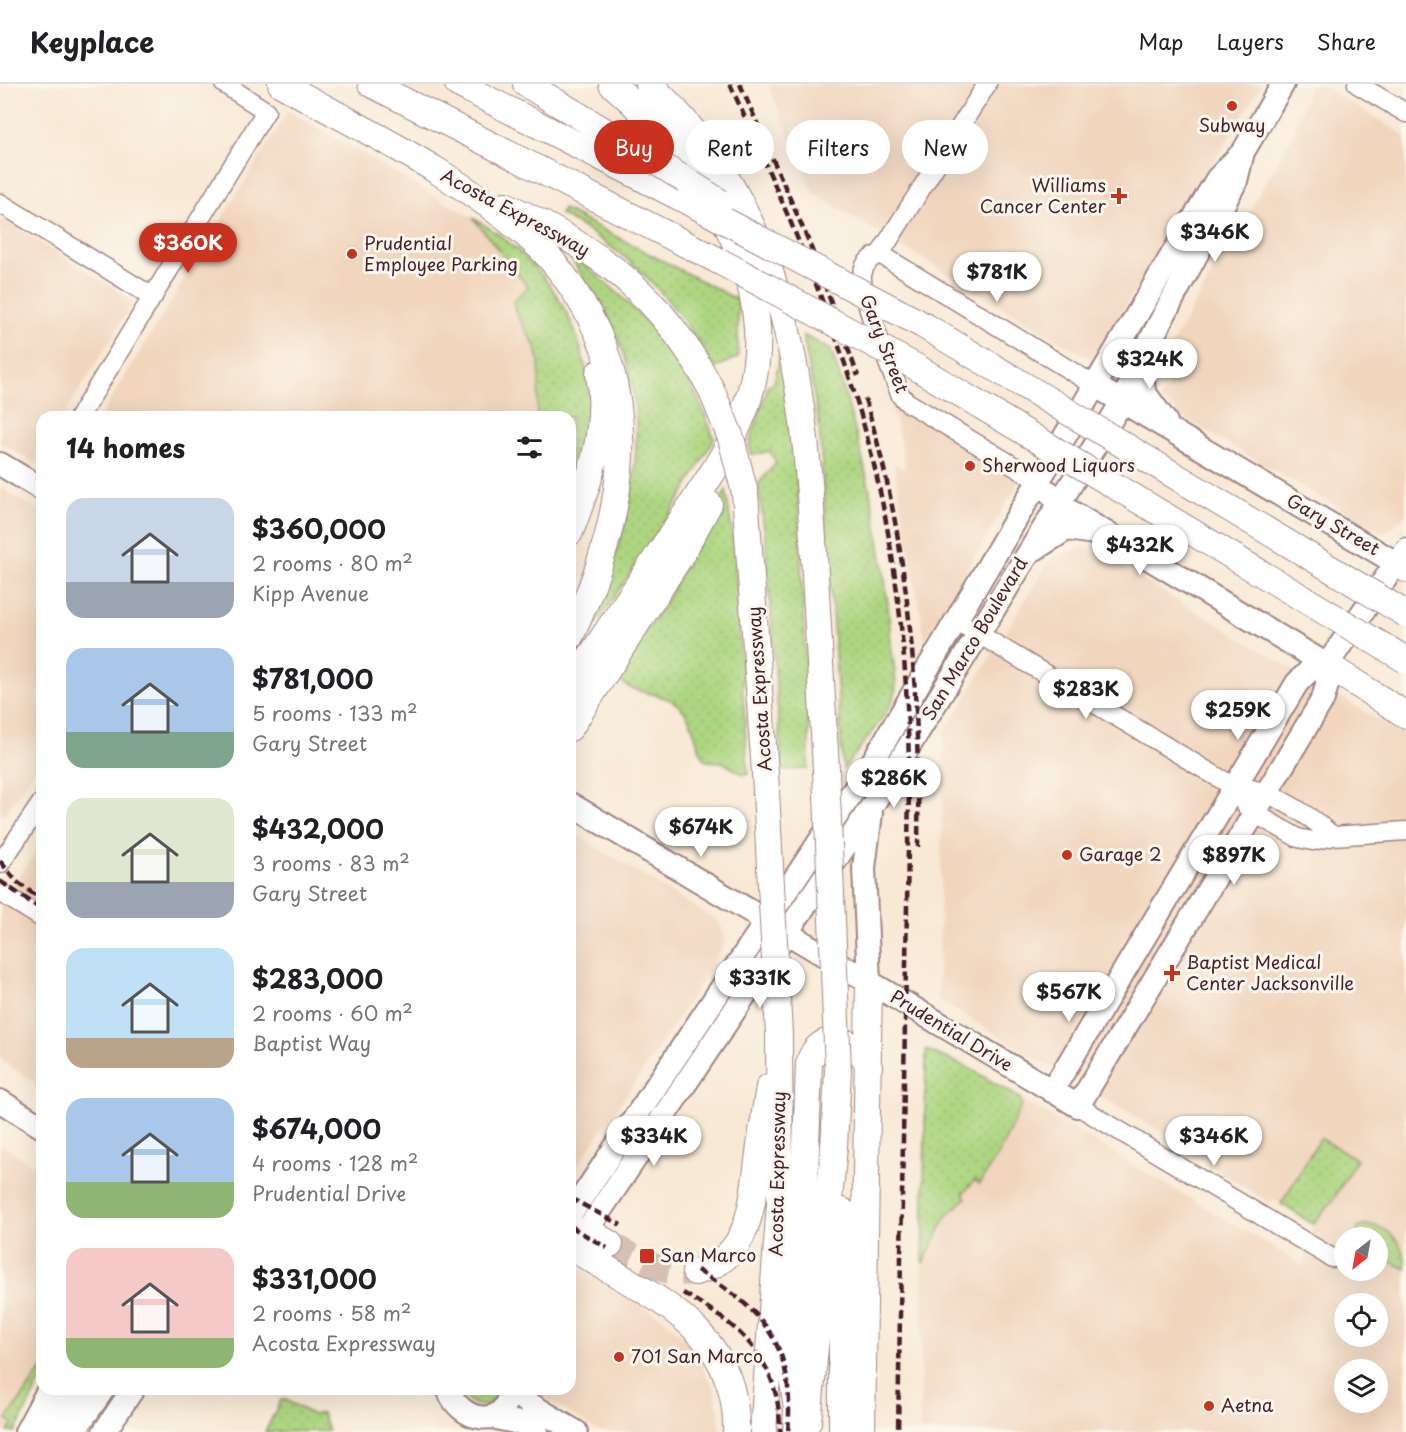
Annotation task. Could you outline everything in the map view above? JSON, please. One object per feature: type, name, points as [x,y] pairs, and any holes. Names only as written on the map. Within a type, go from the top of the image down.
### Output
[{"type":"highway","points":[[281,84],[430,168],[493,209],[529,238],[557,266],[592,320],[612,369],[619,403],[622,450],[619,482],[607,539],[576,622]]},
{"type":"highway","points":[[371,84],[719,261],[916,367],[1406,660]]},
{"type":"highway","points":[[458,84],[847,283],[947,339],[1406,614]]},
{"type":"highway","points":[[526,84],[658,163],[847,283]]},
{"type":"highway","points":[[576,718],[699,522],[731,456],[749,397],[756,357],[755,325],[749,282],[735,242],[717,209],[681,155],[644,114],[612,84]]},
{"type":"highway","points":[[649,84],[686,124]]},
{"type":"highway","points":[[662,84],[688,120]]},
{"type":"highway","name":"Acosta Expressway","points":[[430,168],[562,233],[616,269],[640,290],[671,324],[711,389],[731,438],[746,493],[765,773],[779,1034],[781,1172],[763,1432]]},
{"type":"highway","points":[[724,174],[765,257],[783,314],[796,367],[808,453],[826,770],[849,1391],[862,1432]]},
{"type":"highway","points":[[575,293],[595,349],[600,377],[602,417],[591,476],[576,516]]},
{"type":"highway","points":[[576,678],[702,488],[736,427],[749,397]]},
{"type":"highway","points":[[1327,665],[1406,715]]},
{"type":"highway","points":[[842,1432],[849,1391],[869,1067],[869,982]]},
{"type":"highway","points":[[695,1272],[725,1257],[737,1245],[749,1223],[779,1034]]},
{"type":"highway","points":[[796,1432],[797,1410],[791,1359],[805,1176],[809,1064],[816,1049],[825,1042],[836,1040],[857,1048],[869,1067]]},
{"type":"highway","points":[[808,1432],[834,1147],[838,1070]]},
{"type":"highway","points":[[576,1236],[610,1244]]},
{"type":"highway","points":[[576,1237],[687,1319],[708,1340],[724,1367],[734,1402],[736,1432]]},
{"type":"highway","points":[[49,1432],[74,1395]]},
{"type":"highway","points":[[71,1432],[97,1395]]},
{"type":"main road","name":"San Marco Boulevard","points":[[576,1233],[767,921],[870,766],[1217,179],[1243,152],[1283,84]]},
{"type":"main road","name":"San Marco Boulevard","points":[[576,1233],[873,806],[1060,503],[1122,402],[1141,361],[1236,181],[1243,152]]},
{"type":"main road","points":[[1141,361],[1142,382],[1147,398],[1177,434]]},
{"type":"main road","name":"Gary Street","points":[[1094,385],[1403,560]]},
{"type":"main road","points":[[0,464],[36,482]]},
{"type":"main road","name":"Gary Street","points":[[1037,480],[1060,503],[1327,665]]},
{"type":"main road","points":[[1025,557],[1053,536],[1067,530],[1087,530],[1119,540]]},
{"type":"main road","points":[[1078,1106],[1323,699],[1327,685],[1327,665],[1403,560]]},
{"type":"main road","points":[[1052,1091],[1300,678],[1314,668],[1327,665]]},
{"type":"main road","points":[[869,982],[864,868],[873,806]]},
{"type":"main road","name":"Prudential Drive","points":[[576,808],[1078,1106]]},
{"type":"main road","points":[[1118,1040],[1118,1023],[1123,1005],[1166,930],[1169,916],[1167,899]]},
{"type":"main road","points":[[0,1101],[36,1123]]},
{"type":"main road","points":[[26,1432],[46,1395]]},
{"type":"main road","points":[[104,1432],[129,1395]]},
{"type":"main road","points":[[451,1395],[466,1412],[480,1418],[492,1417],[519,1423],[537,1432]]},
{"type":"main road","points":[[492,1417],[505,1406],[510,1395]]},
{"type":"main road","points":[[519,1395],[576,1432]]},
{"type":"street","points":[[83,411],[266,111],[224,84]]},
{"type":"street","points":[[880,254],[987,84]]},
{"type":"street","points":[[1357,84],[1406,113]]},
{"type":"street","points":[[0,203],[153,297]]},
{"type":"street","name":"Gary Street","points":[[1037,480],[907,402],[901,396],[863,289],[862,273],[866,264],[880,254],[1094,385]]},
{"type":"street","points":[[957,621],[1234,787],[1254,788],[1266,793],[1333,836]]},
{"type":"street","points":[[1234,787],[1241,801],[1254,814],[1298,838],[1313,841],[1333,836],[1406,831]]},
{"type":"street","points":[[0,864],[36,811]]},
{"type":"street","points":[[0,892],[36,914]]},
{"type":"street","name":"Prudential Drive","points":[[1078,1106],[1332,1258]]},
{"type":"shaded area","points":[[768,84],[1262,84],[1092,360],[814,194],[806,174],[890,174],[890,120],[786,120],[786,127]]},
{"type":"shaded area","points":[[1310,84],[1319,84],[1406,136],[1406,514],[1384,534],[1178,415],[1175,409],[1160,400],[1171,382],[1161,376],[1165,369],[1163,359],[1292,137]]},
{"type":"shaded area","name":"Prudential Employee Parking","points":[[288,111],[473,218],[499,247],[528,288],[515,314],[528,330],[539,358],[537,411],[104,411]]},
{"type":"shaded area","points":[[0,217],[134,301],[67,411],[36,411],[35,463],[0,442]]},
{"type":"shaded area","points":[[891,399],[1022,477],[925,640],[894,464],[906,469]]},
{"type":"shaded area","points":[[0,488],[36,509],[36,768],[5,814],[0,815]]},
{"type":"shaded area","name":"Baptist Medical Center Jacksonville","points":[[1082,544],[1406,736],[1406,1432],[920,1432],[926,1050],[967,1067],[1303,1265],[1313,1224],[1273,1199],[1270,1203],[1166,1138],[1167,1135],[938,1000],[944,733],[1051,558],[1079,549]]},
{"type":"shaded area","points":[[576,835],[718,921],[725,938],[722,949],[664,1040],[576,1167]]},
{"type":"shaded area","points":[[36,851],[36,1083],[0,1060],[0,906]]},
{"type":"shaded area","points":[[0,1144],[36,1167],[36,1390],[15,1432],[0,1432]]},
{"type":"shaded area","name":"701 San Marco","points":[[576,1267],[664,1319],[687,1340],[699,1358],[715,1392],[719,1432],[600,1432],[542,1396],[576,1395]]},
{"type":"green space","points":[[563,209],[738,300],[738,357],[715,368],[682,319],[649,280],[610,246],[560,214]]},
{"type":"green space","points":[[473,218],[519,251],[538,271],[555,292],[578,341],[585,368],[591,425],[590,438],[576,485],[576,411],[537,411],[538,356],[536,348],[517,315],[513,301],[528,287]]},
{"type":"green space","points":[[571,256],[618,293],[658,336],[690,384],[714,439],[683,494],[579,650],[609,575],[621,536],[636,457],[636,418],[630,378],[618,338],[600,301],[579,272]]},
{"type":"green space","points":[[803,335],[831,350],[853,422],[878,532],[895,676],[895,694],[887,711],[843,769],[819,423]]},
{"type":"green space","points":[[780,354],[795,425],[809,739],[808,769],[782,770],[766,543],[758,484],[776,463],[770,451],[752,455],[749,445],[768,385],[774,383]]},
{"type":"green space","points":[[726,490],[734,546],[748,774],[743,774],[722,762],[706,761],[689,719],[680,707],[665,698],[630,688],[619,678],[619,673],[666,601]]},
{"type":"green space","points":[[926,1050],[967,1067],[1020,1098],[1022,1105],[998,1155],[979,1184],[975,1180],[963,1193],[966,1198],[947,1215],[923,1264]]},
{"type":"green space","points":[[1320,1138],[1357,1159],[1333,1200],[1313,1224],[1281,1204]]},
{"type":"green space","points":[[1388,1232],[1400,1245],[1406,1269],[1388,1260]]},
{"type":"green space","points":[[36,1378],[36,1390],[15,1432],[7,1432],[13,1424],[7,1419]]},
{"type":"green space","points":[[498,1395],[492,1403],[481,1406],[463,1396]]},
{"type":"green space","points":[[281,1400],[286,1400],[313,1415],[322,1413],[328,1431],[265,1432]]},
{"type":"tunnel","points":[[610,1244],[640,1261],[661,1269],[684,1273],[695,1272]]},
{"type":"railway","points":[[730,84],[796,236],[841,352],[868,440],[897,588],[906,688],[909,788],[898,1432]]},
{"type":"railway","points":[[740,84],[809,242],[858,376]]},
{"type":"railway","points":[[865,399],[893,509],[909,620],[917,733],[918,847]]},
{"type":"railway","points":[[0,861],[17,882],[36,896]]},
{"type":"railway","points":[[0,881],[36,906]]},
{"type":"railway","points":[[576,1201],[621,1225]]},
{"type":"railway","points":[[576,1230],[607,1248]]},
{"type":"railway","points":[[697,1270],[742,1301],[771,1335],[781,1354],[787,1377],[788,1432]]},
{"type":"railway","points":[[683,1293],[704,1305],[739,1332],[765,1365],[778,1407],[780,1432]]},
{"type":"place","name":"Subway","points":[[1232,106]]},
{"type":"place","name":"Williams Cancer Center","points":[[1119,196]]},
{"type":"place","name":"Prudential Employee Parking","points":[[352,254]]},
{"type":"place","name":"Sherwood Liquors","points":[[970,466]]},
{"type":"place","name":"Garage 2","points":[[1067,855]]},
{"type":"place","name":"Baptist Medical Center Jacksonville","points":[[1172,973]]},
{"type":"place","name":"San Marco","points":[[647,1256]]},
{"type":"place","name":"701 San Marco","points":[[619,1357]]},
{"type":"place","name":"Aetna","points":[[1209,1406]]}]
